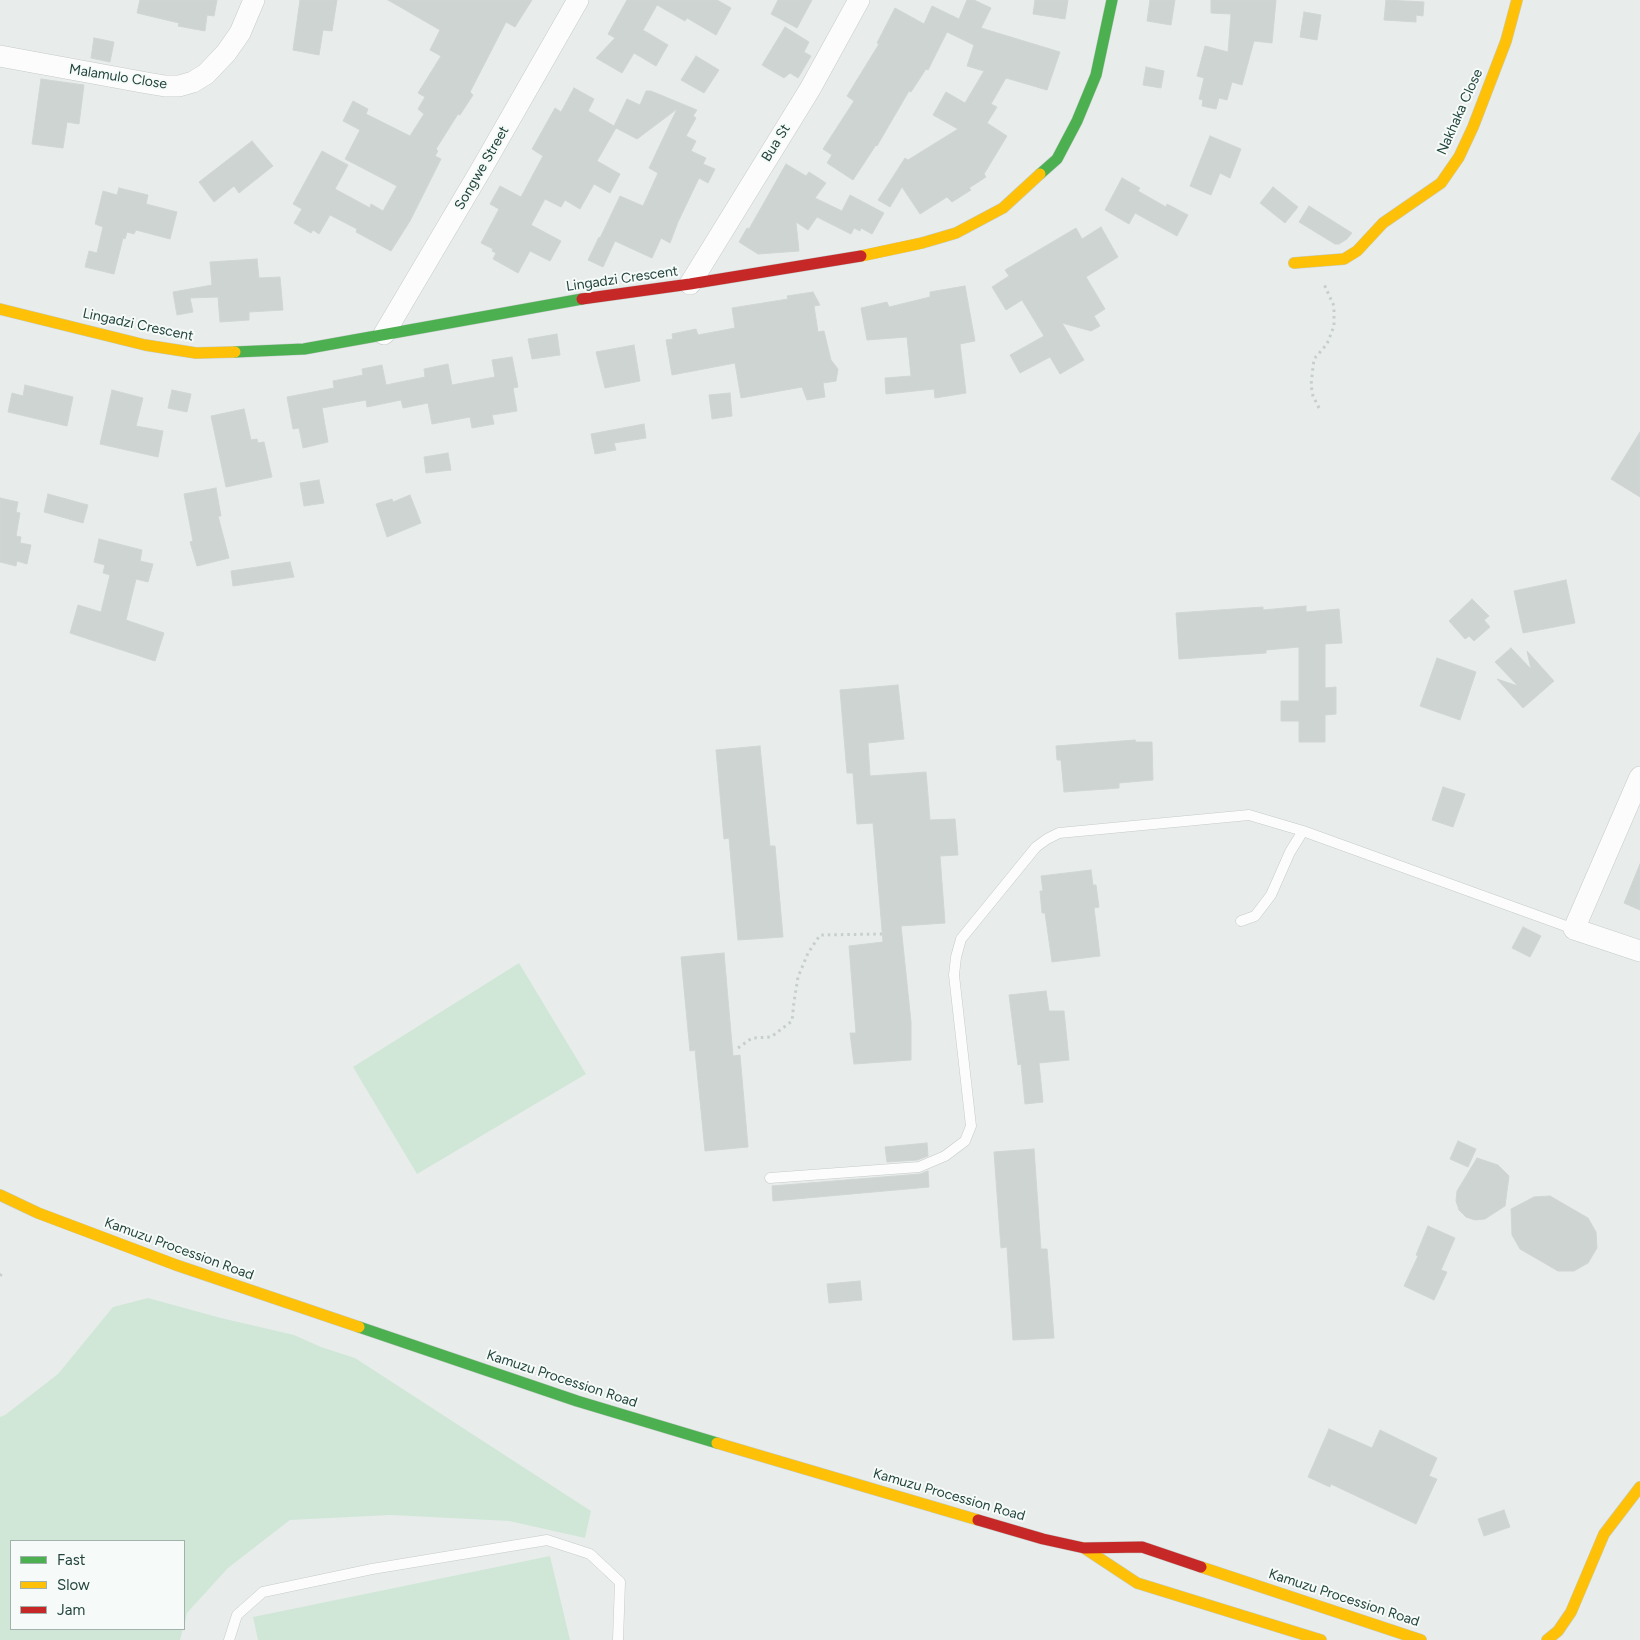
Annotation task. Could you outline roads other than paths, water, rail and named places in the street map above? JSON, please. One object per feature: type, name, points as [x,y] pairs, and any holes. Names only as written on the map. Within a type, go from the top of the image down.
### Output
[{"type":"main road","name":"Lingadzi Crescent","points":[[0,309],[145,345],[196,353],[304,349],[575,300],[847,259],[922,243],[956,233],[1004,208],[1057,158],[1077,122],[1096,75],[1112,0]]},
{"type":"main road","name":"Nakhaka Close","points":[[1294,263],[1344,259],[1357,251],[1383,224],[1441,183],[1459,157],[1473,127],[1506,42],[1517,0]]},
{"type":"main road","name":"Kamuzu Procession Road","points":[[0,1195],[38,1213],[176,1265],[577,1401],[1034,1536],[1084,1548],[1142,1547],[1421,1640]]},
{"type":"main road","name":"Kamuzu Procession Road","points":[[0,1207],[38,1213]]},
{"type":"main road","points":[[1547,1640],[1558,1631],[1571,1612],[1604,1534],[1640,1487]]},
{"type":"main road","name":"Kamuzu Procession Road","points":[[1084,1548],[1137,1582],[1321,1640]]},
{"type":"street","name":"Malamulo Close","points":[[0,56],[147,83],[179,86],[193,82],[206,74],[226,53],[240,33],[254,0]]},
{"type":"street","name":"Songwe Street","points":[[384,334],[578,0]]},
{"type":"street","name":"Bua St","points":[[690,284],[810,89],[859,0]]},
{"type":"street","points":[[1640,777],[1574,929],[1640,951]]},
{"type":"lane","points":[[770,1178],[919,1167],[945,1156],[965,1141],[971,1126],[954,975],[956,957],[962,939],[1036,847],[1046,839],[1059,833],[1249,815],[1303,832],[1574,929]]},
{"type":"lane","points":[[1241,921],[1255,916],[1271,895],[1290,852],[1303,832]]},
{"type":"lane","points":[[228,1640],[237,1615],[263,1592],[372,1569],[547,1540],[590,1554],[620,1582],[618,1640]]}]
